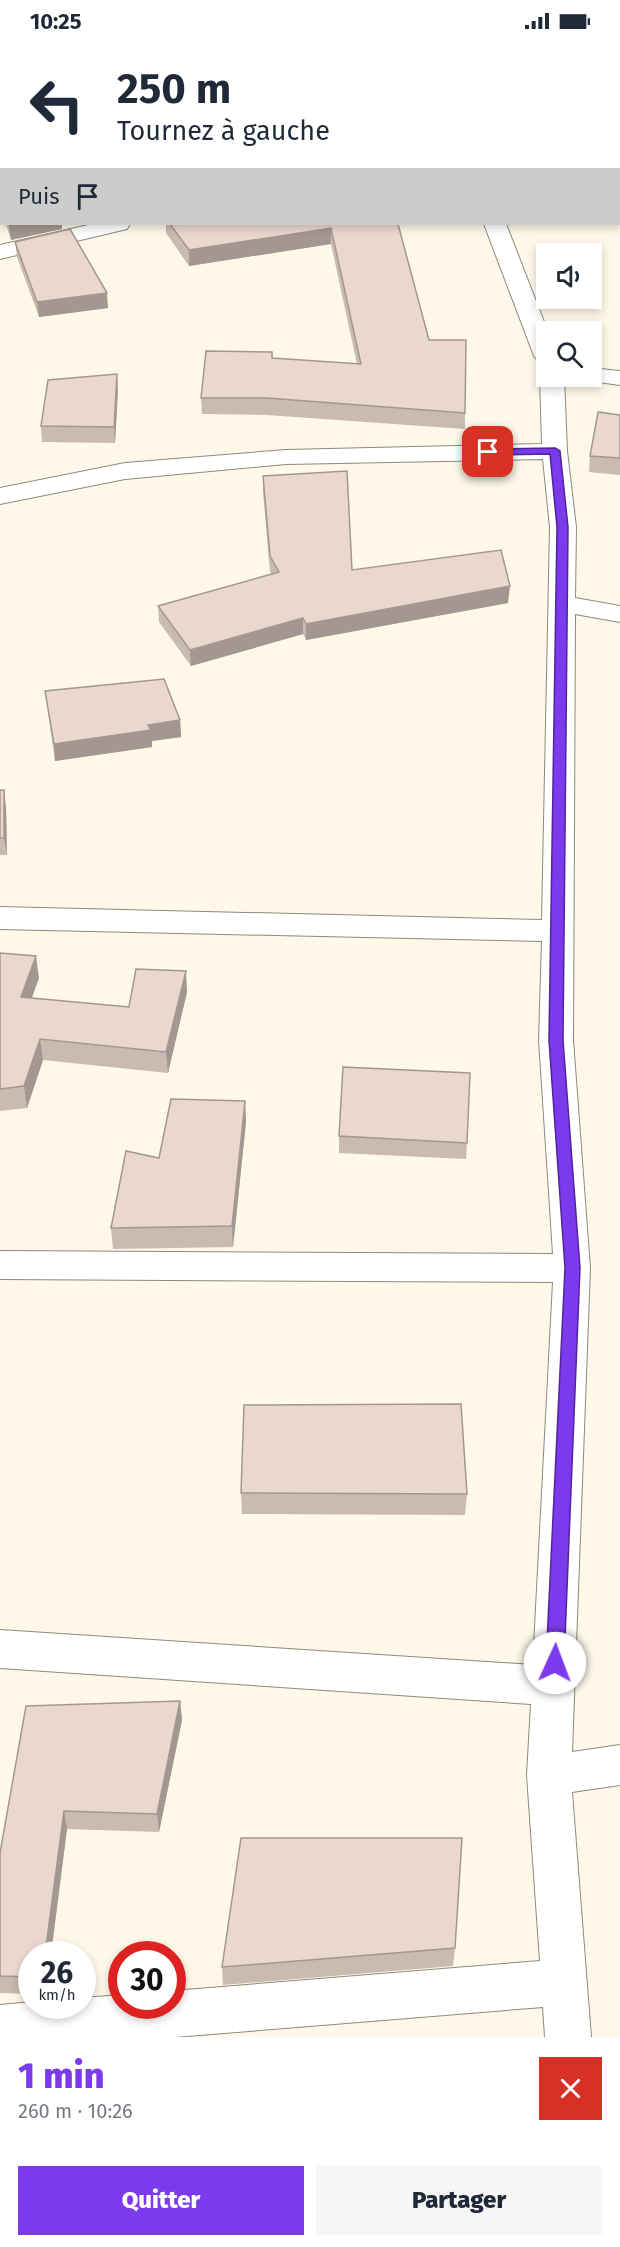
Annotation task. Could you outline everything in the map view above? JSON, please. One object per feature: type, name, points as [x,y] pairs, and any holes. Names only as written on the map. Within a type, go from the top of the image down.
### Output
[{"type":"street","points":[[0,252],[115,225]]},
{"type":"street","points":[[495,225],[536,330]]},
{"type":"street","points":[[602,376],[620,378]]},
{"type":"street","points":[[552,387],[555,451],[562,527],[556,1040],[572,1268],[549,1775],[568,2037]]},
{"type":"street","points":[[0,496],[125,471],[286,457],[555,451]]},
{"type":"street","points":[[562,604],[620,614]]},
{"type":"street","points":[[0,918],[557,931]]},
{"type":"street","points":[[0,1265],[572,1268]]},
{"type":"street","points":[[0,1649],[554,1686]]},
{"type":"street","points":[[549,1775],[620,1765]]},
{"type":"street","points":[[0,2028],[564,1982]]},
{"type":"building","points":[[171,225],[398,225],[429,340],[466,340],[465,413],[267,398],[201,398],[206,351],[272,352],[272,358],[361,364],[331,228],[189,250]]},
{"type":"building","points":[[70,229],[107,293],[37,302],[15,242]]},
{"type":"building","points":[[117,374],[114,427],[41,426],[48,380]]},
{"type":"building","points":[[598,412],[620,415],[620,458],[590,456]]},
{"type":"building","points":[[347,471],[352,570],[501,550],[510,586],[306,624],[303,618],[190,650],[158,606],[279,572],[270,556],[263,476]]},
{"type":"building","points":[[164,679],[180,720],[148,725],[151,730],[54,744],[45,691]]},
{"type":"building","points":[[0,790],[4,790],[4,838],[0,838]]},
{"type":"building","points":[[0,953],[36,956],[21,997],[129,1007],[136,969],[186,971],[166,1052],[40,1039],[24,1086],[0,1089]]},
{"type":"building","points":[[343,1067],[470,1073],[467,1143],[339,1136]]},
{"type":"building","points":[[171,1099],[245,1101],[232,1226],[111,1228],[126,1151],[159,1158]]},
{"type":"building","points":[[461,1404],[467,1494],[241,1493],[244,1405]]},
{"type":"building","points":[[180,1701],[157,1814],[64,1811],[47,1941],[18,1941],[18,1977],[0,1976],[0,1853],[26,1706]]},
{"type":"building","points":[[241,1838],[462,1838],[455,1948],[222,1967]]},
{"type":"route","points":[[488,452],[555,451],[562,527],[556,1040],[572,1268],[555,1663]]}]
